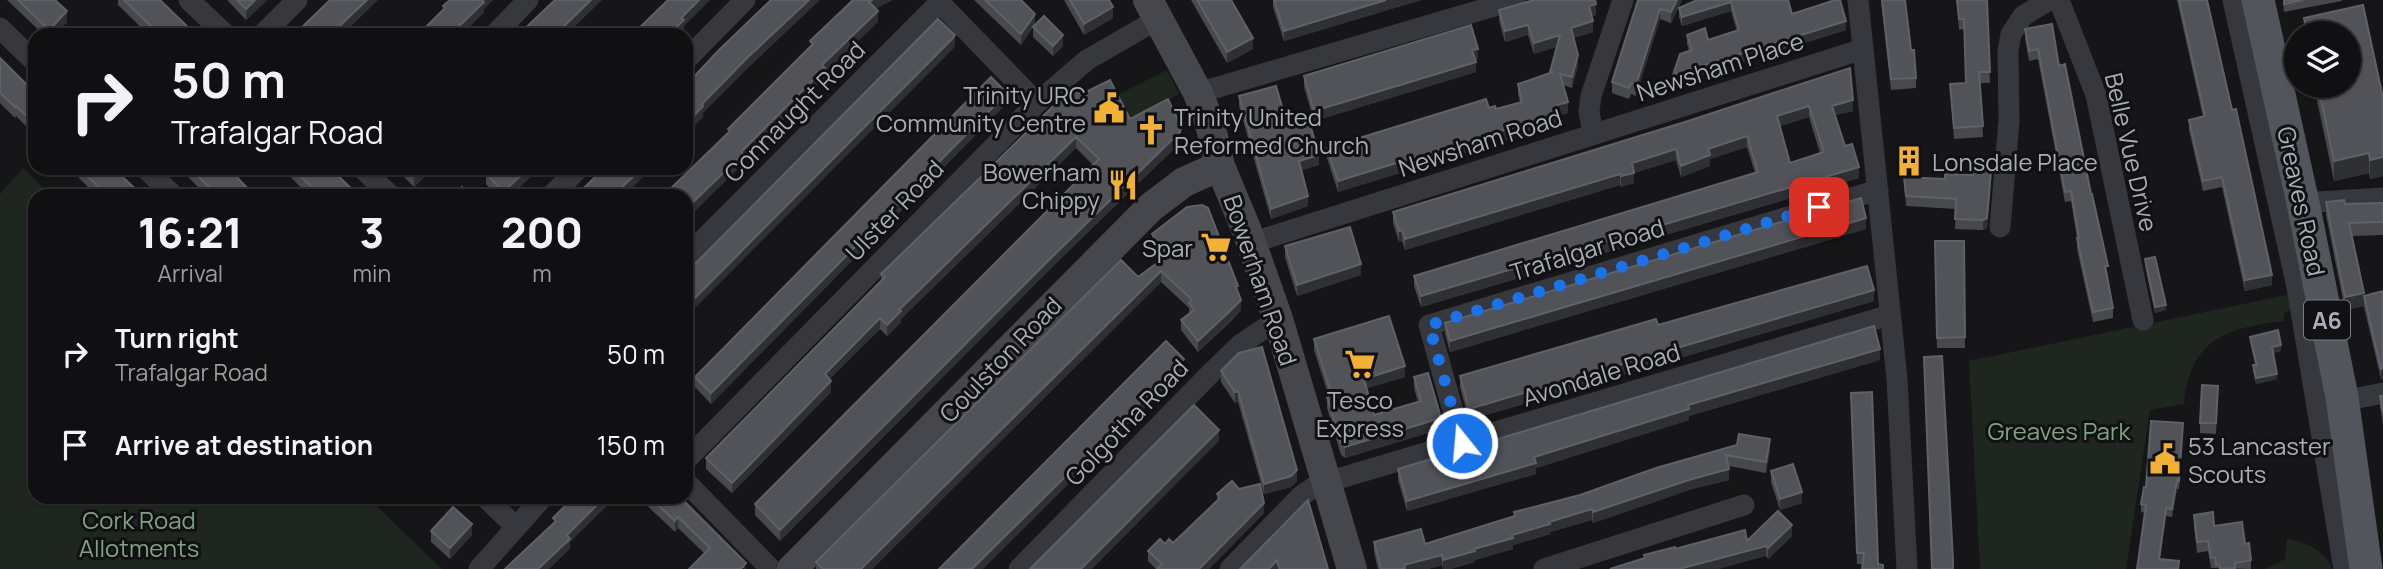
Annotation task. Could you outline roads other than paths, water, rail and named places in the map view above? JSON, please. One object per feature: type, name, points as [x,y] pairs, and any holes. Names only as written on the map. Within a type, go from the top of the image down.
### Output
[{"type":"main road","name":"Greaves Road","points":[[2258,0],[2343,401],[2366,569]]},
{"type":"street","points":[[189,0],[219,28]]},
{"type":"street","points":[[269,28],[297,0]]},
{"type":"street","points":[[501,28],[528,0]]},
{"type":"street","points":[[693,53],[746,0]]},
{"type":"street","points":[[1198,93],[1515,0]]},
{"type":"street","name":"Newsham Road","points":[[1251,243],[1592,134],[1589,111],[1591,96],[1623,0]]},
{"type":"street","points":[[1858,0],[1897,379],[1907,569]]},
{"type":"street","points":[[2000,227],[2009,121],[2008,51],[2011,34],[2023,16],[2049,0]]},
{"type":"street","name":"Belle Vue Drive","points":[[2059,0],[2096,95],[2143,320]]},
{"type":"street","points":[[2233,0],[2297,287],[2344,569]]},
{"type":"street","points":[[938,1],[1037,103]]},
{"type":"street","name":"Connaught Road","points":[[693,250],[938,1]]},
{"type":"street","name":"Bowerham Road","points":[[1153,9],[1198,93],[1215,137],[1220,166],[1278,319],[1352,569]]},
{"type":"street","name":"Ulster Road","points":[[693,453],[1037,103],[1153,9]]},
{"type":"street","points":[[0,28],[28,55]]},
{"type":"street","name":"Newsham Place","points":[[1592,134],[1863,49]]},
{"type":"street","name":"Coulston Road","points":[[792,569],[1151,207],[1184,182],[1220,166]]},
{"type":"street","points":[[152,175],[167,189]]},
{"type":"street","points":[[370,175],[384,189]]},
{"type":"street","points":[[558,189],[572,175]]},
{"type":"street","name":"Trafalgar Road","points":[[1462,443],[1429,325],[1878,190]]},
{"type":"street","points":[[2303,203],[2383,198]]},
{"type":"street","name":"Avondale Road","points":[[1230,569],[1301,496],[1317,485],[1890,316]]},
{"type":"street","name":"Golgotha Road","points":[[1019,569],[1240,345],[1278,319]]},
{"type":"street","points":[[2343,401],[2383,393]]},
{"type":"street","points":[[693,489],[771,569]]},
{"type":"street","points":[[492,504],[516,527]]},
{"type":"street","points":[[479,569],[537,504]]},
{"type":"street","points":[[1544,569],[1744,505]]},
{"type":"place","name":"Trinity URC Community Centre","points":[[1109,108]]},
{"type":"place","name":"Trinity United Reformed Church","points":[[1151,130]]},
{"type":"place","name":"Lonsdale Place","points":[[1909,161]]},
{"type":"place","name":"Bowerham Chippy","points":[[1123,185]]},
{"type":"place","name":"Spar","points":[[1216,247]]},
{"type":"place","name":"Tesco Express","points":[[1360,364]]},
{"type":"place","name":"53 Lancaster Scouts","points":[[2165,459]]},
{"type":"park label","name":"Greaves Park","points":[[2059,430]]},
{"type":"park label","name":"Cork Road Allotments","points":[[139,533]]}]
